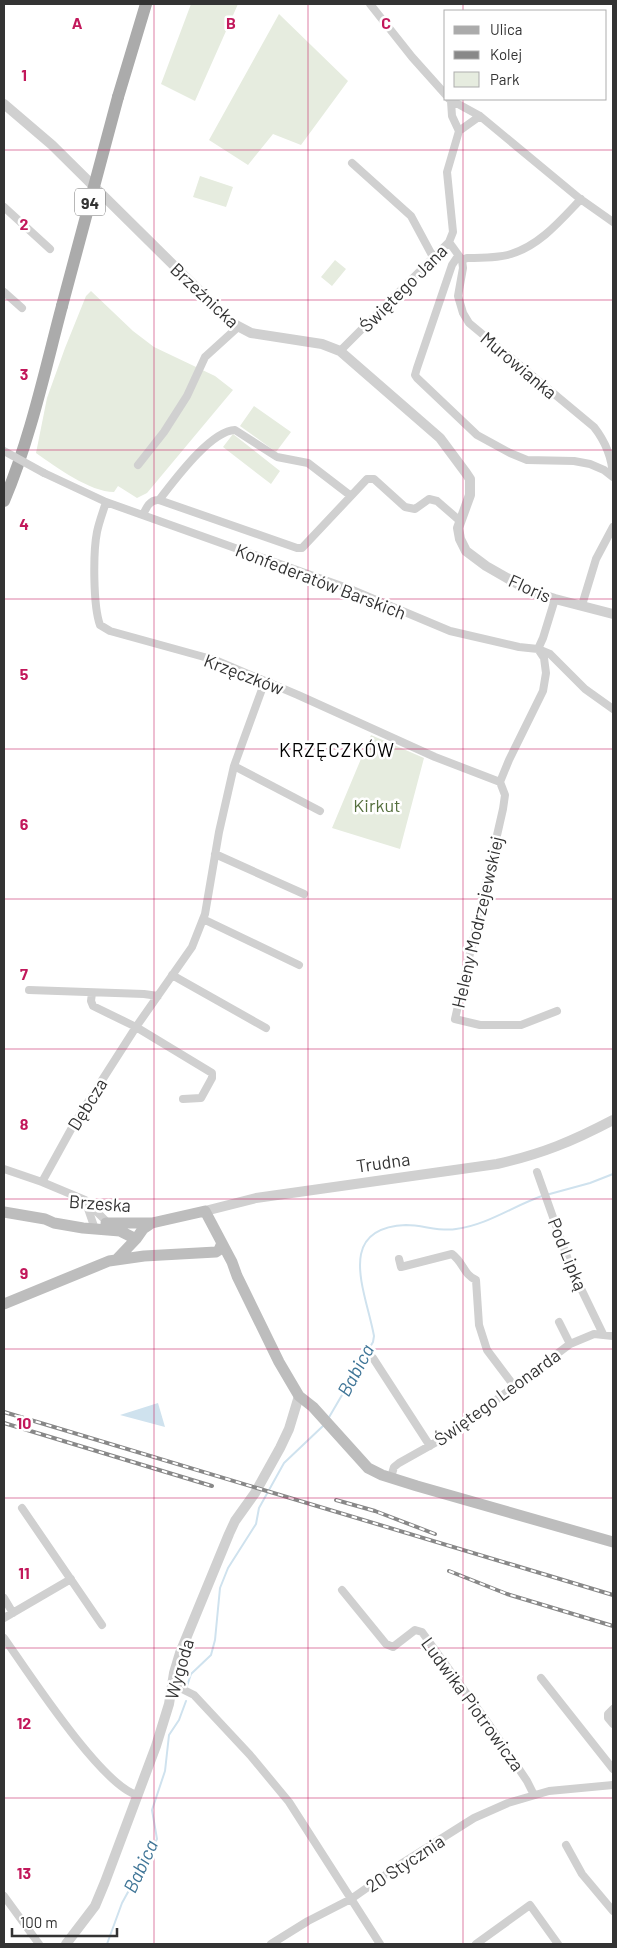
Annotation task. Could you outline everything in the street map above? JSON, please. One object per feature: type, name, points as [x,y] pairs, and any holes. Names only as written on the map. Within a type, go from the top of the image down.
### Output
[{"type":"main road","name":"94","points":[[4,501],[35,407],[118,97],[146,4]]},
{"type":"main road","name":"Trudna","points":[[152,1223],[205,1211]]},
{"type":"main road","points":[[205,1211],[219,1247],[232,1262],[279,1362],[299,1396],[314,1407],[364,1464],[373,1471],[391,1477],[613,1542]]},
{"type":"main road","name":"Brzeska","points":[[4,1212],[45,1219],[54,1223],[93,1226],[120,1231],[136,1240]]},
{"type":"main road","name":"Brzeska","points":[[93,1226],[108,1223],[152,1223]]},
{"type":"main road","points":[[117,1259],[136,1240],[143,1229],[152,1223]]},
{"type":"main road","points":[[136,1240],[149,1256]]},
{"type":"main road","points":[[4,1304],[109,1261],[219,1247]]},
{"type":"street","points":[[370,4],[412,57],[444,92]]},
{"type":"street","points":[[449,100],[452,116],[459,131],[480,116]]},
{"type":"street","points":[[452,100],[480,116],[488,125],[613,222]]},
{"type":"street","name":"Brzeźnicka","points":[[4,104],[52,145],[238,327],[258,335],[322,344],[340,351],[440,438],[466,472],[471,486],[470,495],[458,528],[460,539]]},
{"type":"street","name":"Świętego Jana","points":[[340,351],[449,242],[453,232],[447,172],[459,131]]},
{"type":"street","points":[[352,164],[411,216],[433,257]]},
{"type":"street","points":[[581,199],[554,228],[538,241],[510,255],[460,258],[452,265],[415,375],[477,435],[510,453],[527,460],[574,461],[590,464],[613,476]]},
{"type":"street","points":[[4,207],[50,249]]},
{"type":"street","points":[[449,242],[460,258]]},
{"type":"street","name":"Murowianka","points":[[460,258],[463,268],[458,296],[469,323],[594,427],[602,437],[613,476]]},
{"type":"street","points":[[4,292],[22,308]]},
{"type":"street","points":[[138,465],[164,432],[187,396],[205,357],[238,327]]},
{"type":"street","points":[[159,500],[204,446],[228,430],[235,430],[277,458],[308,463],[351,496]]},
{"type":"street","name":"Konfederatów Barskich","points":[[4,451],[44,473],[106,502],[350,590],[450,631],[519,647],[538,649]]},
{"type":"street","points":[[143,515],[149,504],[159,500],[297,548],[302,548],[367,479],[374,479],[405,507],[415,509],[429,500],[437,501],[460,521]]},
{"type":"street","name":"Krzęczków","points":[[106,502],[97,532],[95,559],[97,617],[100,625],[110,631],[215,660],[435,758],[500,782]]},
{"type":"street","points":[[582,606],[596,559],[613,527]]},
{"type":"street","name":"Floris","points":[[460,539],[466,551],[486,566],[524,588],[555,599],[613,614]]},
{"type":"street","points":[[538,649],[555,599]]},
{"type":"street","points":[[538,649],[550,654],[585,689],[613,708]]},
{"type":"street","points":[[500,782],[543,691],[546,673],[544,658],[538,649]]},
{"type":"street","name":"Dębcza","points":[[42,1182],[74,1124],[136,1027],[192,946],[203,919],[234,766],[265,681]]},
{"type":"street","points":[[234,766],[320,811]]},
{"type":"street","name":"Heleny Modrzejewskiej","points":[[500,782],[505,795],[503,809],[454,1019],[480,1025],[521,1025],[557,1011]]},
{"type":"street","points":[[215,854],[304,894]]},
{"type":"street","points":[[203,919],[298,965]]},
{"type":"street","points":[[172,976],[266,1028]]},
{"type":"street","points":[[29,990],[158,996]]},
{"type":"street","points":[[92,992],[91,1001],[93,1006],[136,1027],[212,1073],[212,1078],[201,1098],[183,1099]]},
{"type":"street","name":"Trudna","points":[[205,1211],[256,1198],[497,1164],[530,1157],[558,1147],[613,1120]]},
{"type":"street","points":[[4,1169],[85,1200],[108,1223]]},
{"type":"street","name":"Pod Lipką","points":[[537,1172],[571,1268],[603,1334]]},
{"type":"street","points":[[85,1200],[93,1226]]},
{"type":"street","points":[[399,1259],[401,1267],[452,1254],[460,1260],[468,1277],[476,1280],[479,1325],[488,1350],[514,1386]]},
{"type":"street","points":[[559,1322],[570,1344]]},
{"type":"street","name":"Świętego Leonarda","points":[[391,1477],[394,1467],[399,1463],[466,1423],[570,1344],[586,1336],[603,1334],[613,1336]]},
{"type":"street","points":[[373,1358],[430,1446]]},
{"type":"street","name":"Wygoda","points":[[66,1944],[95,1906],[156,1746],[169,1704],[180,1652],[235,1521],[255,1492],[280,1448],[289,1429],[299,1396]]},
{"type":"street","points":[[22,1508],[102,1625]]},
{"type":"street","points":[[4,1618],[71,1578]]},
{"type":"street","name":"Ludwika Piotrowicza","points":[[342,1590],[386,1644],[393,1646],[415,1630],[422,1632],[528,1781],[534,1795]]},
{"type":"street","points":[[4,1598],[13,1613]]},
{"type":"street","points":[[4,1638],[78,1741],[114,1780],[130,1793],[137,1795]]},
{"type":"street","points":[[541,1678],[613,1769]]},
{"type":"street","name":"20 Stycznia","points":[[172,1684],[194,1695],[250,1755],[289,1802],[351,1899],[401,1864],[474,1818],[508,1803],[549,1791],[613,1785]]},
{"type":"street","points":[[613,1709],[608,1714],[608,1718],[613,1724]]},
{"type":"street","points":[[566,1845],[582,1874],[613,1911]]},
{"type":"street","points":[[4,1896],[39,1944]]},
{"type":"street","points":[[270,1944],[308,1921],[351,1899],[380,1944]]},
{"type":"street","points":[[476,1944],[530,1905],[558,1944]]},
{"type":"green space","points":[[191,4],[238,4],[195,101],[161,84]]},
{"type":"green space","points":[[279,14],[348,81],[301,145],[273,134],[248,165],[209,140]]},
{"type":"green space","points":[[200,176],[233,187],[226,207],[193,197]]},
{"type":"green space","points":[[335,260],[346,269],[332,286],[321,277]]},
{"type":"green space","points":[[91,291],[133,331],[154,347],[215,376],[233,390],[147,493],[137,498],[118,486],[114,492],[94,488],[36,453],[47,398],[86,296]]},
{"type":"green space","points":[[254,406],[291,432],[276,452],[240,426]]},
{"type":"green space","points":[[233,434],[280,471],[271,484],[223,447]]},
{"type":"green space","name":"Kirkut","points":[[371,735],[424,758],[400,849],[332,828]]},
{"type":"water","points":[[158,1403],[165,1427],[120,1415]]},
{"type":"waterway","name":"Babica","points":[[546,1195],[590,1183],[613,1174]]},
{"type":"waterway","name":"Babica","points":[[328,1419],[373,1342],[374,1336],[360,1265],[362,1250],[370,1237],[384,1229],[406,1225],[444,1230],[467,1227],[542,1196]]},
{"type":"waterway","name":"Babica","points":[[187,1686],[191,1674],[211,1655],[215,1640],[220,1588],[228,1568],[256,1524],[259,1508],[284,1463],[324,1425]]},
{"type":"waterway","name":"Babica","points":[[107,1944],[122,1903],[157,1839],[152,1810],[165,1771],[169,1735],[179,1720],[186,1701]]},
{"type":"railway","points":[[4,1412],[613,1595]]},
{"type":"railway","points":[[4,1423],[212,1486]]},
{"type":"railway","points":[[336,1500],[375,1511],[435,1534]]},
{"type":"railway","points":[[449,1571],[507,1594],[613,1626]]},
{"type":"district","name":"KRZĘCZKÓW","points":[[337,749]]}]
